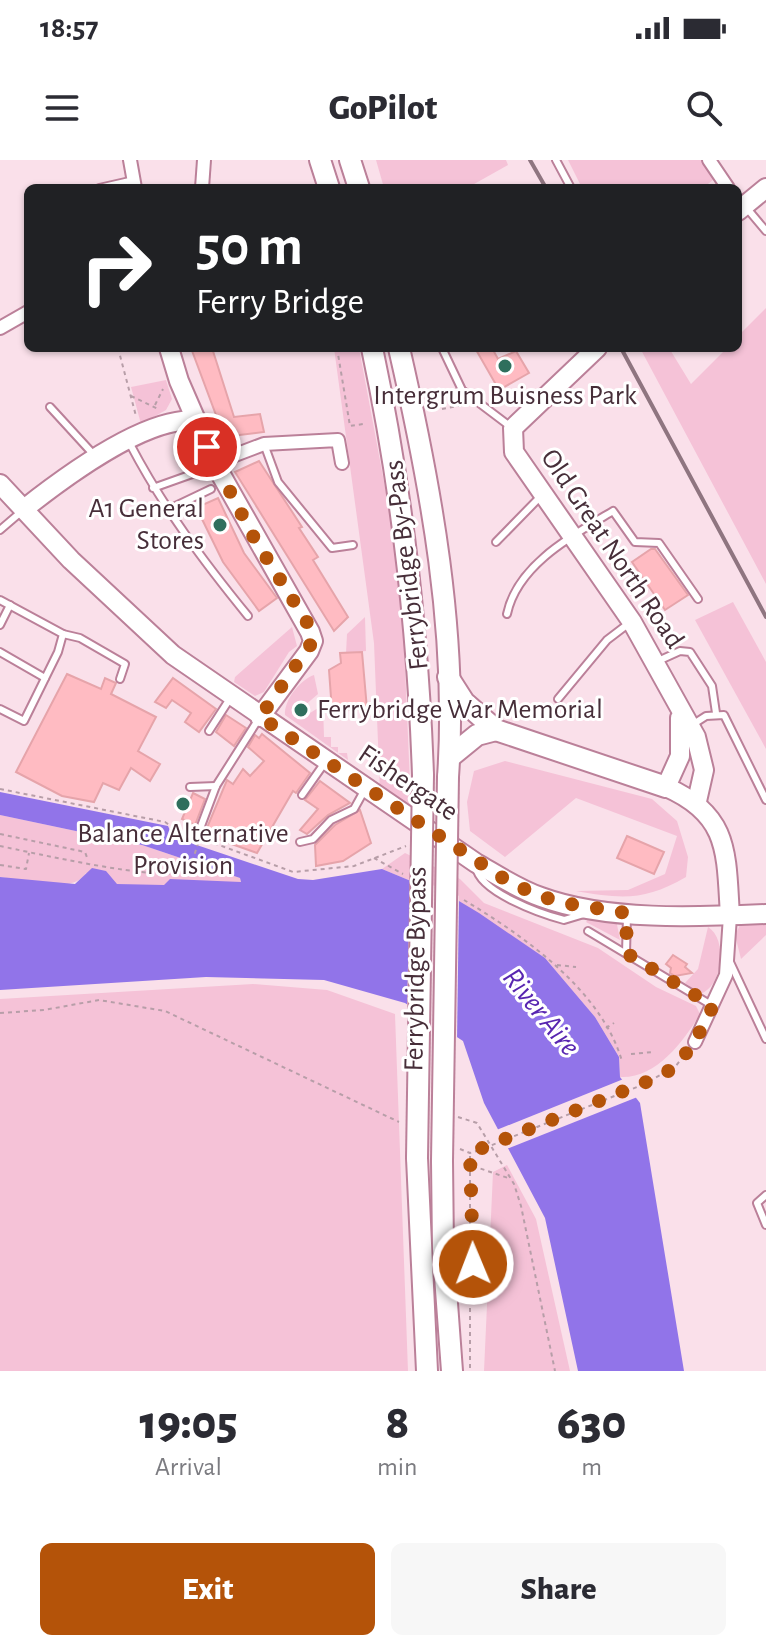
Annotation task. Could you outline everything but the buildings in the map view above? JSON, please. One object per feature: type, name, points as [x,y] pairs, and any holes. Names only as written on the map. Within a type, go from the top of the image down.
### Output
[{"type":"main road","points":[[320,160],[328,184]]},
{"type":"main road","points":[[350,160],[358,184]]},
{"type":"main road","points":[[742,206],[766,188]]},
{"type":"main road","points":[[170,352],[215,465],[254,538],[299,608],[313,641],[260,717]]},
{"type":"main road","name":"Ferrybridge By-Pass","points":[[372,352],[404,525],[420,677],[423,775]]},
{"type":"main road","name":"Ferrybridge By-Pass","points":[[400,352],[434,522],[448,677],[449,767]]},
{"type":"main road","points":[[513,428],[593,352]]},
{"type":"main road","points":[[170,421],[185,394]]},
{"type":"main road","points":[[24,509],[96,458],[135,438],[170,421],[197,421]]},
{"type":"main road","name":"Old Great North Road","points":[[513,428],[514,452],[632,622],[703,754],[704,770],[697,801]]},
{"type":"main road","name":"Fishergate","points":[[0,484],[113,601],[173,655],[476,863],[542,898],[590,909],[730,916],[766,914]]},
{"type":"main road","points":[[448,677],[464,702],[496,730],[666,787],[697,801],[714,822],[720,839],[730,916]]},
{"type":"main road","name":"Old Great North Road","points":[[666,787],[680,756],[684,720]]},
{"type":"main road","points":[[449,767],[477,735],[496,730]]},
{"type":"main road","name":"Ferrybridge Bypass","points":[[449,767],[450,1154]]},
{"type":"main road","name":"Ferrybridge Bypass","points":[[423,775],[417,1158],[427,1371]]},
{"type":"main road","points":[[450,1154],[443,1249],[452,1371]]},
{"type":"street","points":[[130,160],[135,184]]},
{"type":"street","points":[[202,184],[204,160]]},
{"type":"street","points":[[709,160],[725,184]]},
{"type":"street","points":[[2,320],[24,313]]},
{"type":"street","points":[[215,465],[264,444],[338,440],[342,463]]},
{"type":"street","points":[[695,1042],[730,962],[730,916]]},
{"type":"lane","points":[[556,160],[569,184]]},
{"type":"lane","points":[[742,209],[766,231]]},
{"type":"lane","name":"Old Great North Road","points":[[444,352],[462,390],[513,428]]},
{"type":"lane","points":[[50,407],[96,458]]},
{"type":"lane","points":[[135,438],[153,488],[204,564],[248,616]]},
{"type":"lane","points":[[264,444],[278,482],[332,548],[353,545]]},
{"type":"lane","points":[[153,488],[215,465]]},
{"type":"lane","points":[[167,510],[211,489]]},
{"type":"lane","points":[[496,542],[543,495]]},
{"type":"lane","points":[[0,530],[24,509]]},
{"type":"lane","points":[[507,614],[510,598],[520,583],[571,536],[613,511],[635,542],[659,543],[698,599]]},
{"type":"lane","points":[[0,600],[63,634],[80,638],[125,664],[120,679]]},
{"type":"lane","points":[[0,625],[10,605]]},
{"type":"lane","points":[[558,699],[607,640],[632,622]]},
{"type":"lane","points":[[0,709],[24,721],[63,634]]},
{"type":"lane","points":[[655,663],[680,651],[690,652],[712,686],[716,713]]},
{"type":"lane","points":[[0,652],[45,678]]},
{"type":"lane","points":[[209,731],[231,697]]},
{"type":"lane","points":[[684,720],[716,713],[724,715],[766,800]]},
{"type":"lane","points":[[201,826],[216,786],[260,717]]},
{"type":"lane","points":[[302,795],[326,761]]},
{"type":"lane","points":[[190,787],[216,786]]},
{"type":"lane","points":[[300,842],[313,839],[331,820],[357,807],[365,788]]},
{"type":"lane","points":[[626,953],[627,913]]},
{"type":"lane","points":[[588,931],[713,1006]]},
{"type":"lane","points":[[730,962],[766,1039]]},
{"type":"lane","points":[[766,1195],[757,1203],[766,1225]]},
{"type":"path","points":[[119,352],[130,395],[135,438]]},
{"type":"path","points":[[338,352],[350,426],[363,424]]},
{"type":"path","points":[[130,395],[170,421]]},
{"type":"path","points":[[0,789],[165,822],[181,837],[193,841],[200,838],[293,872],[354,866],[408,845]]},
{"type":"path","points":[[0,834],[85,852],[88,861]]},
{"type":"path","points":[[0,846],[144,873],[179,873],[189,867],[198,841]]},
{"type":"path","points":[[0,865],[26,869],[29,852]]},
{"type":"path","points":[[374,858],[412,878]]},
{"type":"path","points":[[462,899],[538,948],[555,964],[606,1028],[622,1061]]},
{"type":"path","points":[[555,964],[576,967]]},
{"type":"path","points":[[0,1013],[44,1010],[99,1000],[165,1011],[408,1126]]},
{"type":"path","points":[[606,1028],[614,1023]]},
{"type":"path","points":[[450,1154],[477,1151],[642,1085],[675,1067],[695,1042]]},
{"type":"path","points":[[631,1054],[653,1052]]},
{"type":"path","points":[[448,1115],[477,1123],[509,1178],[521,1206],[555,1371]]},
{"type":"path","points":[[470,1153],[470,1371]]},
{"type":"path","points":[[471,1165],[509,1178]]},
{"type":"shaded area","points":[[376,160],[506,160],[508,165],[474,184],[383,184]]},
{"type":"shaded area","points":[[568,160],[709,160],[719,175],[708,184],[580,184]]},
{"type":"shaded area","points":[[766,308],[766,584],[642,352],[671,352],[691,384],[723,352],[742,352],[742,332]]},
{"type":"shaded area","points":[[335,352],[360,352],[401,573],[411,807],[380,792],[374,643]]},
{"type":"shaded area","points":[[166,380],[172,399],[166,410],[141,424],[131,387]]},
{"type":"shaded area","points":[[733,602],[766,662],[766,749],[695,620]]},
{"type":"shaded area","points":[[365,617],[366,651],[346,653],[347,634]]},
{"type":"shaded area","points":[[292,627],[297,646],[289,652],[264,692],[255,696],[234,682],[235,677]]},
{"type":"shaded area","points":[[314,675],[318,694],[304,706],[310,713],[323,705],[324,737],[331,737],[331,747],[338,747],[338,753],[285,715],[294,691]]},
{"type":"shaded area","points":[[505,761],[652,799],[677,821],[688,857],[686,877],[658,890],[633,896],[576,891],[628,890],[665,874],[677,836],[576,798],[505,857],[470,831],[467,802],[474,771]]},
{"type":"shaded area","points":[[0,815],[142,845],[240,878],[241,882],[142,886],[117,884],[86,873],[79,880],[58,885],[0,877]]},
{"type":"shaded area","points":[[405,853],[460,879],[484,903],[598,948],[656,987],[696,1006],[700,1014],[686,1036],[657,1065],[633,1076],[620,1077],[619,1057],[595,1017],[545,958],[459,901],[382,869]]},
{"type":"shaded area","points":[[592,914],[616,919],[620,940],[586,922]]},
{"type":"shaded area","points":[[740,925],[766,925],[766,935],[741,959],[735,935]]},
{"type":"shaded area","points":[[708,927],[718,942],[720,962],[714,982],[700,994],[685,983],[698,969]]},
{"type":"shaded area","points":[[253,984],[327,990],[395,1014],[408,1371],[0,1371],[0,999]]},
{"type":"shaded area","points":[[507,1165],[536,1219],[570,1371],[484,1371],[493,1172]]},
{"type":"water","name":"River Aire","points":[[0,792],[168,826],[173,837],[298,879],[313,880],[382,869],[459,901],[545,958],[595,1017],[619,1057],[620,1077],[640,1103],[684,1371],[578,1371],[545,1218],[484,1103],[463,1041],[405,1003],[324,980],[206,977],[0,990],[0,877],[75,884],[92,868],[106,871],[117,884],[164,885],[170,879],[241,882],[240,878],[142,845],[0,815]]},
{"type":"pier","points":[[410,876],[459,896],[457,1041],[407,1009]]},
{"type":"pier","points":[[626,1078],[640,1096],[504,1150],[494,1131]]},
{"type":"railway","points":[[530,160],[544,184]]},
{"type":"railway","points":[[623,352],[766,617]]},
{"type":"place","name":"Intergrum Buisness Park","points":[[505,366]]},
{"type":"place","name":"A1 General Stores","points":[[220,525]]},
{"type":"place","name":"Ferrybridge War Memorial","points":[[301,710]]},
{"type":"place","name":"Balance Alternative Provision","points":[[183,804]]},
{"type":"route","points":[[207,447],[254,538],[308,624],[313,641],[309,651],[260,717],[512,884],[557,902],[627,913],[626,953],[713,1006],[695,1042],[675,1067],[661,1076],[470,1153],[473,1264]]}]
